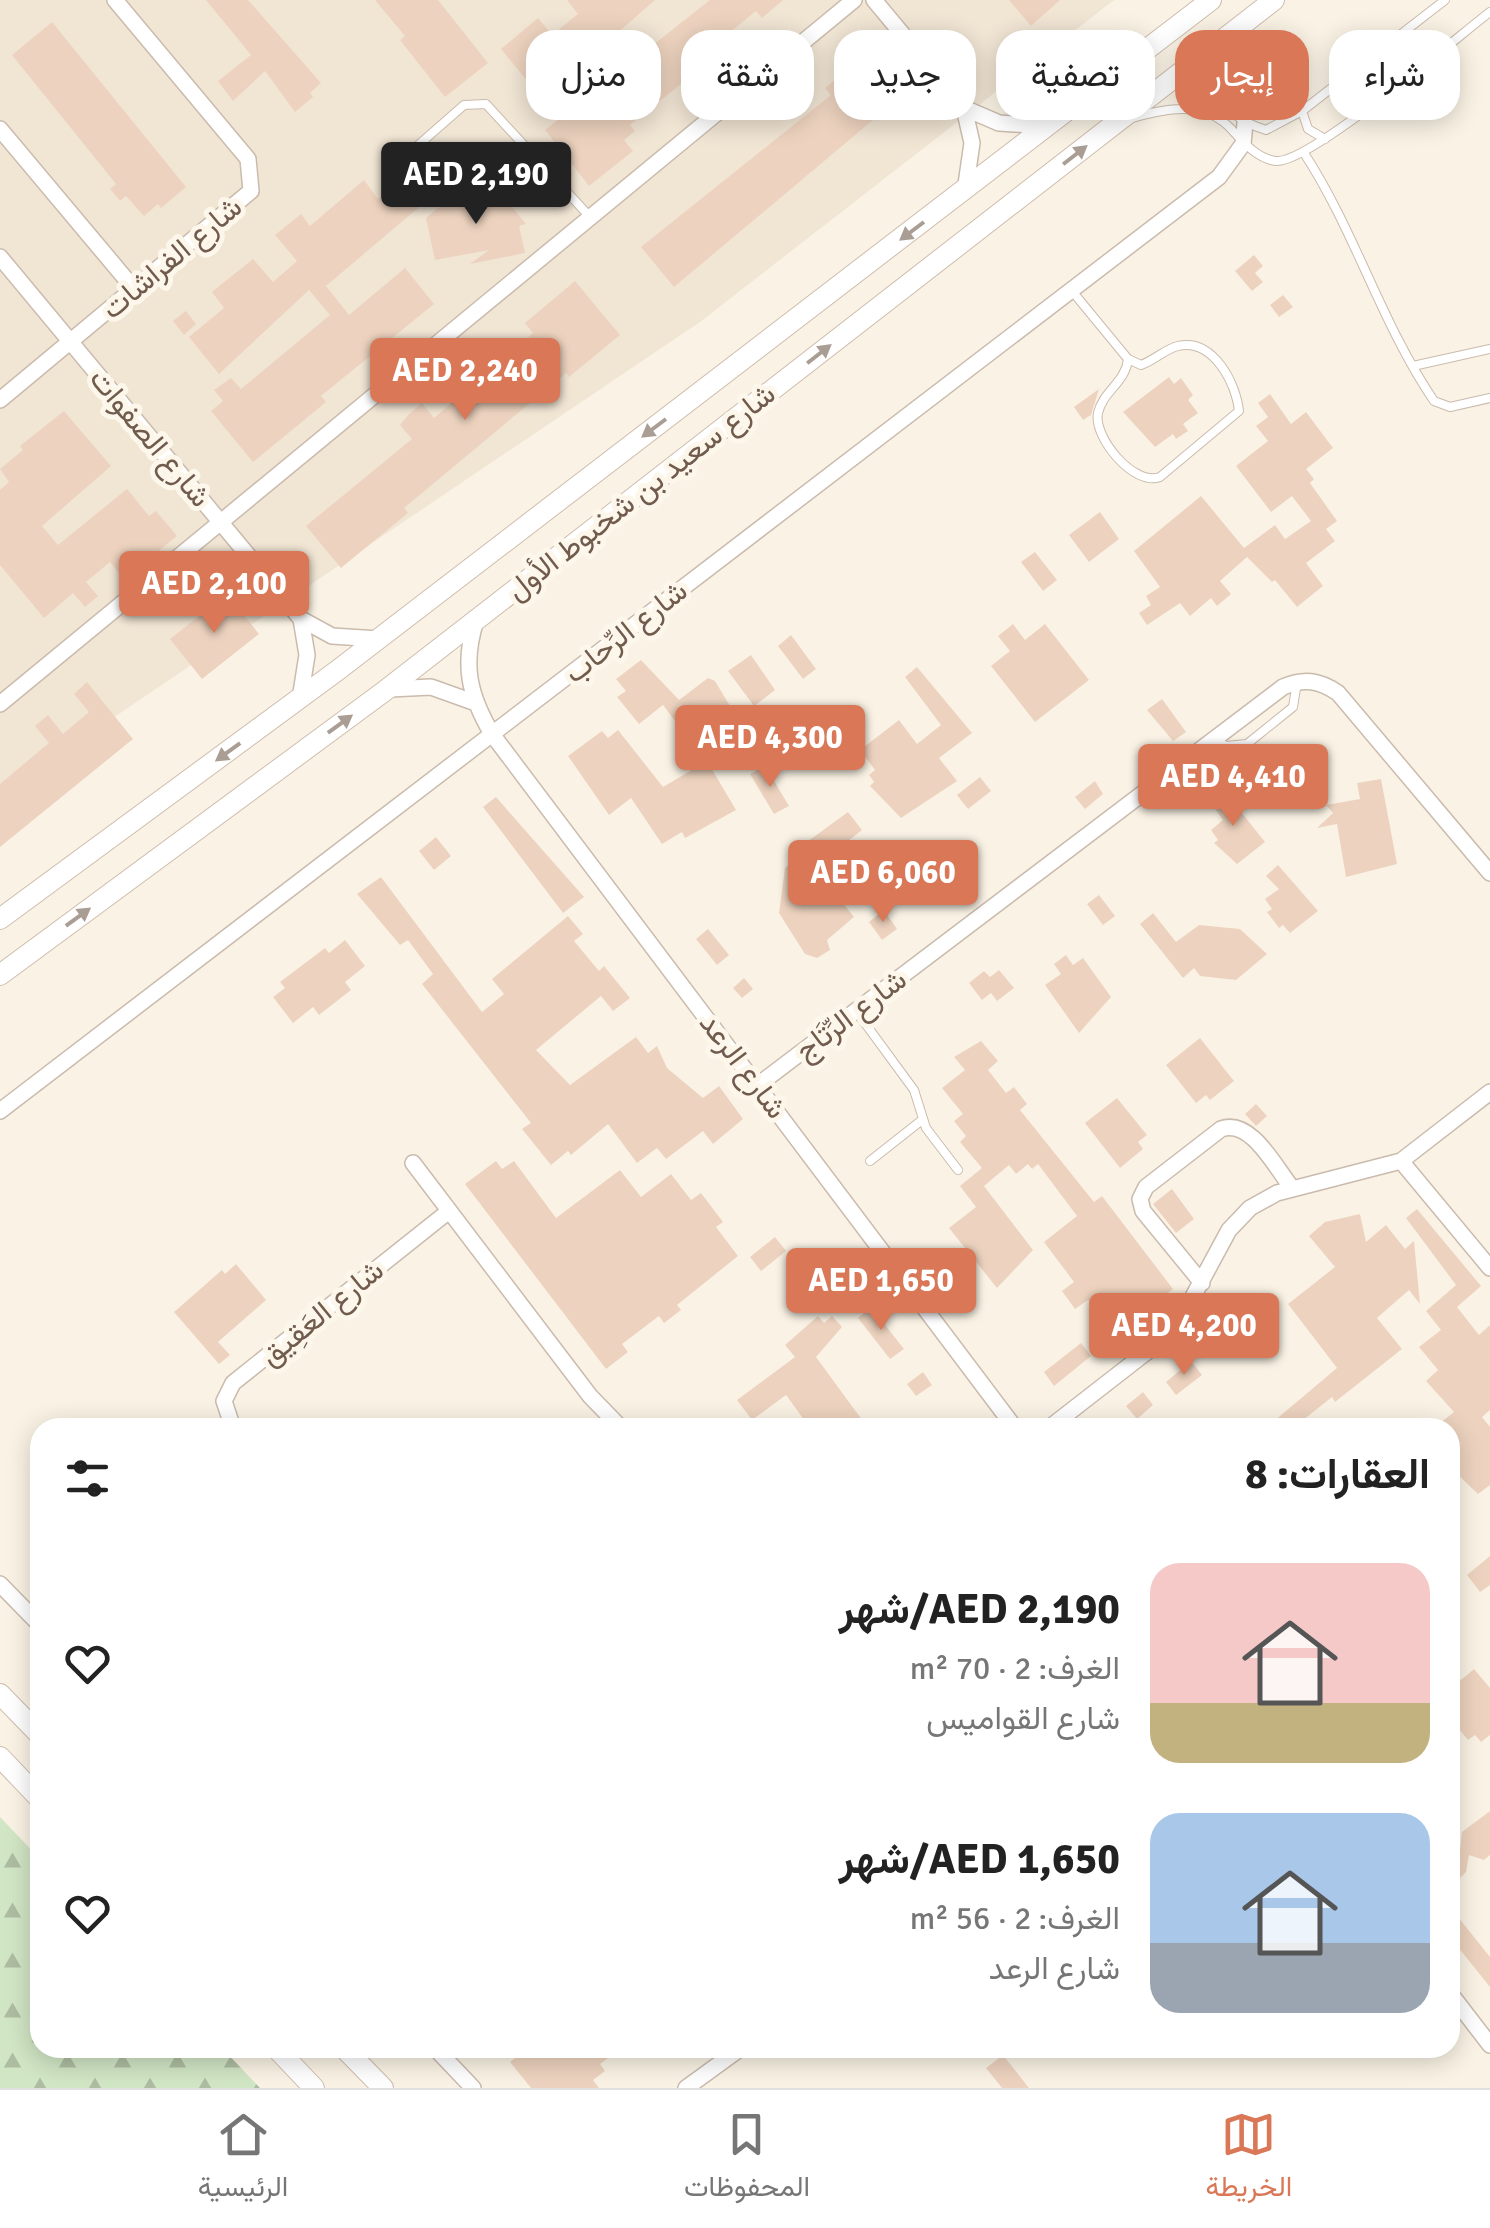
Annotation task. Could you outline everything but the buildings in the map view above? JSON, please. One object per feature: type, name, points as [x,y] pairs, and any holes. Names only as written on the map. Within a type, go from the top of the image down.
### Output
[{"type":"main road","name":"شارع سعيد بن شخبوط الأول","points":[[0,918],[299,700],[1211,0]]},
{"type":"main road","name":"شارع سعيد بن شخبوط الأول","points":[[0,975],[386,690],[1274,0]]},
{"type":"main road","points":[[0,1694],[30,1725]]},
{"type":"main road","points":[[0,1756],[30,1788]]},
{"type":"main road","points":[[286,2058],[314,2088]]},
{"type":"main road","points":[[354,2058],[383,2088]]},
{"type":"street","name":"شارع الفراشات","points":[[0,400],[245,201],[251,192],[252,170],[115,0]]},
{"type":"street","points":[[0,704],[854,0]]},
{"type":"street","points":[[875,0],[900,30]]},
{"type":"street","points":[[976,113],[999,122],[1049,126]]},
{"type":"street","points":[[965,191],[972,144],[967,120]]},
{"type":"street","points":[[1243,144],[1245,123]]},
{"type":"street","points":[[0,129],[134,290]]},
{"type":"street","name":"شارع الرِّحاب","points":[[0,1110],[1219,177],[1243,144]]},
{"type":"street","name":"شارع الصفوات","points":[[0,257],[301,620]]},
{"type":"street","points":[[301,620],[332,636],[378,639]]},
{"type":"street","points":[[299,700],[308,655],[301,620]]},
{"type":"street","name":"شارع الرعد","points":[[476,620],[467,661],[473,702],[492,734],[1008,1418]]},
{"type":"street","points":[[1296,681],[1311,680],[1338,693],[1490,873]]},
{"type":"street","name":"شارع الرِّتَاج","points":[[758,1085],[1296,681]]},
{"type":"street","points":[[386,690],[430,688],[473,702]]},
{"type":"street","points":[[1062,1418],[1175,1330],[1238,1218],[1264,1199],[1292,1188],[1401,1161],[1490,1092]]},
{"type":"street","points":[[1202,1283],[1143,1211],[1140,1200],[1146,1187],[1221,1129],[1234,1125],[1246,1131],[1292,1188]]},
{"type":"street","points":[[1401,1161],[1490,1268]]},
{"type":"street","points":[[414,1163],[590,1396],[611,1418]]},
{"type":"street","name":"شارع العَقِيق","points":[[230,1418],[224,1401],[234,1383],[448,1211]]},
{"type":"street","points":[[0,1584],[30,1615]]},
{"type":"street","points":[[1460,2006],[1490,2045]]},
{"type":"street","points":[[445,2058],[473,2088]]},
{"type":"street","points":[[686,2088],[721,2058]]},
{"type":"lane","points":[[1309,106],[1445,0]]},
{"type":"lane","points":[[1112,126],[1159,111],[1199,110],[1224,123],[1243,144],[1279,162],[1304,153],[1325,139],[1490,12]]},
{"type":"lane","points":[[1250,19],[1230,53],[1221,84],[1228,112],[1245,123],[1274,129],[1288,120]]},
{"type":"lane","points":[[415,148],[464,105],[486,104],[590,217]]},
{"type":"lane","points":[[1305,120],[1308,130],[1325,139]]},
{"type":"lane","points":[[1304,153],[1330,191],[1365,278],[1439,405],[1490,398]]},
{"type":"lane","points":[[1072,291],[1128,359],[1142,365],[1182,344],[1200,346],[1218,363],[1237,394],[1239,411],[1160,477],[1148,482],[1139,480],[1103,438],[1096,419],[1100,404],[1127,372],[1128,359]]},
{"type":"lane","points":[[1413,366],[1490,349]]},
{"type":"lane","points":[[1214,739],[1226,746],[1246,744],[1293,706],[1296,681]]},
{"type":"lane","points":[[856,1011],[914,1090],[922,1120],[958,1170]]},
{"type":"lane","points":[[870,1160],[922,1120]]},
{"type":"shaded area","points":[[0,0],[1114,0],[1075,30],[996,30],[996,92],[976,107],[976,30],[834,30],[834,120],[960,120],[700,322],[0,794]]},
{"type":"green space","points":[[0,1817],[30,1848],[30,2058],[232,2058],[260,2088],[0,2088]]}]
